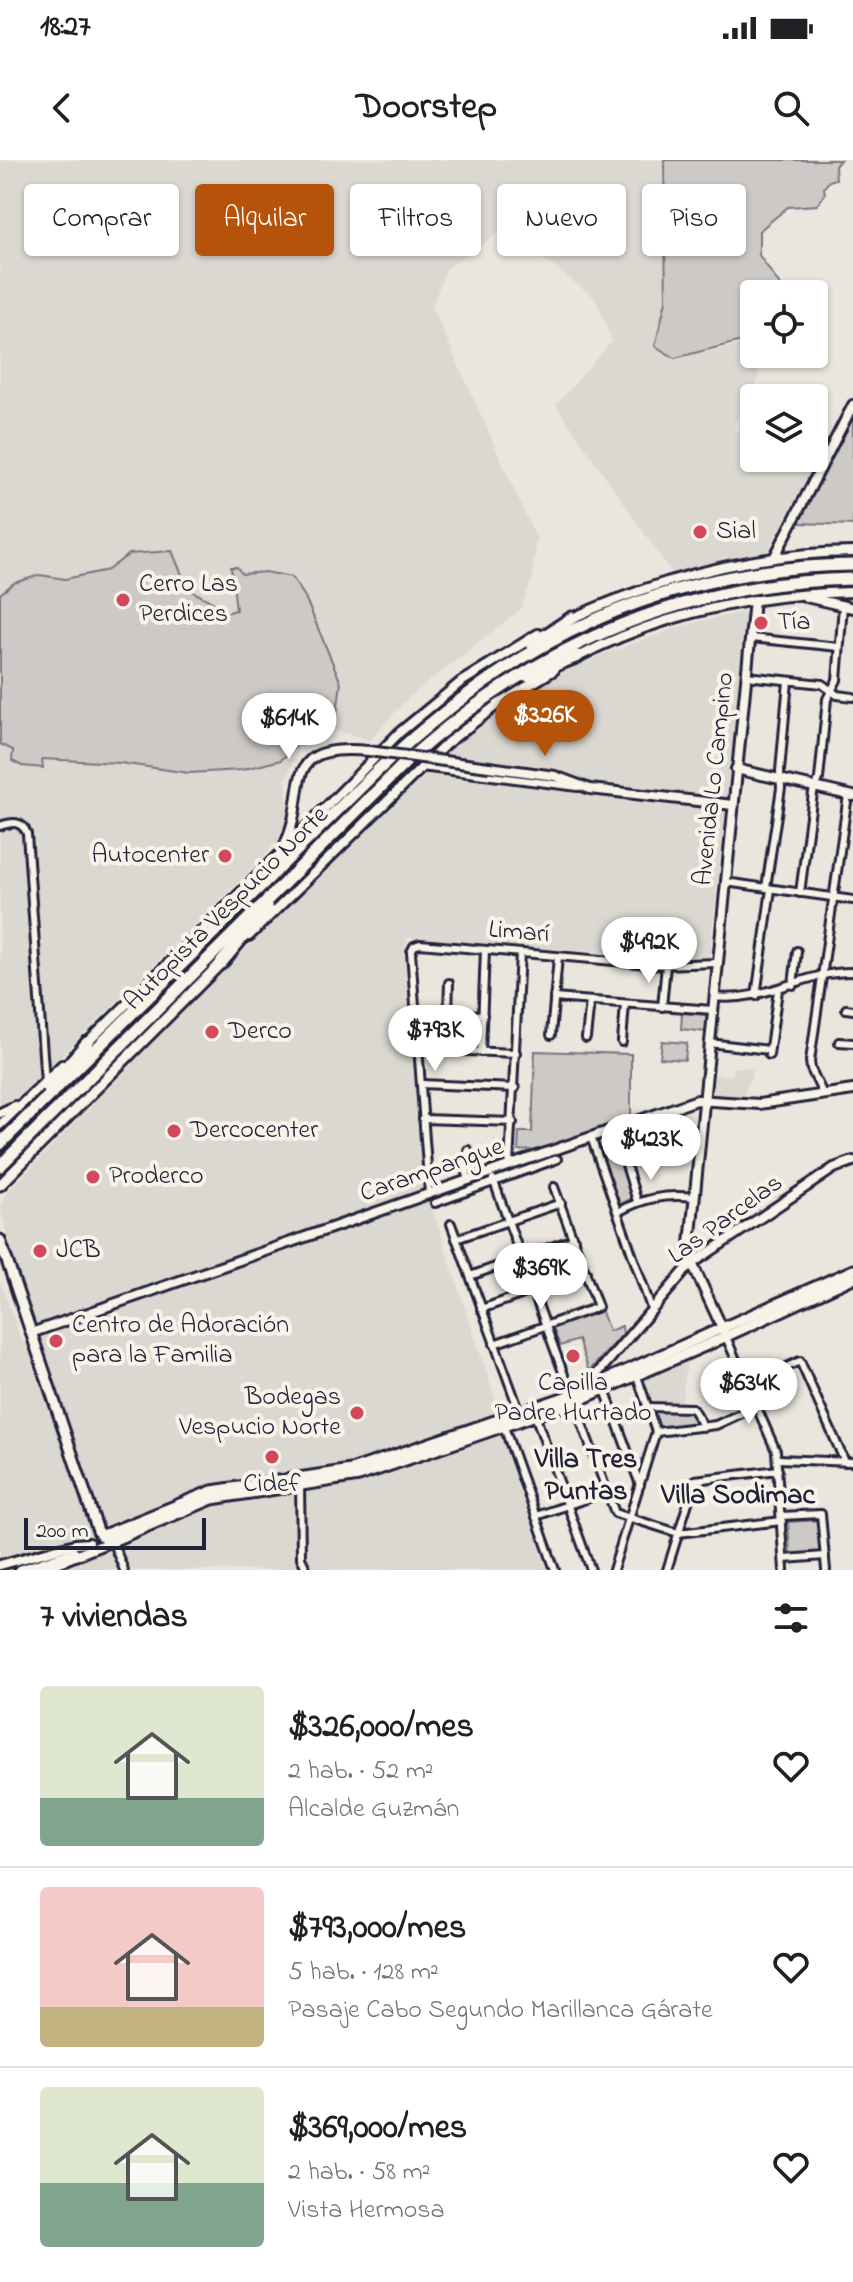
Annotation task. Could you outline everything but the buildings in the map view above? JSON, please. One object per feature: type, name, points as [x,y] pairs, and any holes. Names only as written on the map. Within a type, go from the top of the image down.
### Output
[{"type":"highway","name":"Autopista Vespucio Norte","points":[[0,1144],[377,771],[470,691],[558,638],[657,596],[752,573],[853,565]]},
{"type":"highway","name":"Autopista Vespucio Norte","points":[[0,1166],[406,762],[482,700],[521,674],[580,642],[661,610],[747,589],[853,579]]},
{"type":"highway","points":[[470,691],[505,662],[572,618]]},
{"type":"highway","points":[[482,700],[524,678],[578,656]]},
{"type":"highway","points":[[221,963],[290,876]]},
{"type":"highway","points":[[15,1129],[87,1043]]},
{"type":"main road","points":[[774,558],[853,405]]},
{"type":"main road","points":[[0,1125],[426,709],[498,658],[572,618],[670,580],[774,558],[853,552]]},
{"type":"main road","points":[[0,1185],[421,767],[497,705],[578,656],[658,624],[754,600],[853,592]]},
{"type":"main road","points":[[798,595],[853,608]]},
{"type":"main road","name":"Avenida Lo Campino","points":[[725,1333],[692,1263],[690,1244],[754,600]]},
{"type":"main road","points":[[280,854],[293,827],[297,783],[307,763],[318,754],[332,750],[369,751],[555,776],[590,789],[733,805]]},
{"type":"main road","points":[[736,769],[850,795]]},
{"type":"main road","name":"Carampangue","points":[[31,1333],[704,1099],[752,1105],[853,1090]]},
{"type":"main road","points":[[0,1113],[23,1102]]},
{"type":"main road","name":"Las Parcelas","points":[[582,1392],[692,1263],[834,1168],[853,1161]]},
{"type":"main road","points":[[0,1240],[101,1536],[112,1541]]},
{"type":"main road","points":[[23,1569],[112,1541],[212,1499],[366,1466],[605,1390],[853,1270]]},
{"type":"main road","points":[[40,1570],[90,1546],[101,1536],[212,1491],[359,1476],[504,1427],[853,1278]]},
{"type":"main road","points":[[0,1565],[75,1544],[90,1546]]},
{"type":"street","points":[[800,893],[827,699],[837,680],[843,606]]},
{"type":"street","points":[[750,638],[839,647]]},
{"type":"street","points":[[746,676],[822,684],[839,696],[853,697]]},
{"type":"street","points":[[756,996],[788,681]]},
{"type":"street","points":[[421,767],[590,789]]},
{"type":"street","points":[[823,1094],[809,1063],[850,795]]},
{"type":"street","points":[[0,826],[20,823],[26,831],[45,1082]]},
{"type":"street","points":[[725,882],[853,900]]},
{"type":"street","name":"Limarí","points":[[416,1012],[411,952],[414,946],[420,944],[666,965],[717,963]]},
{"type":"street","points":[[481,1052],[485,950]]},
{"type":"street","points":[[793,985],[797,951]]},
{"type":"street","points":[[509,1165],[520,953]]},
{"type":"street","points":[[551,1035],[558,957]]},
{"type":"street","points":[[662,1007],[666,965]]},
{"type":"street","points":[[714,997],[735,999],[756,996],[822,975],[853,972]]},
{"type":"street","points":[[448,1013],[449,983]]},
{"type":"street","points":[[709,1043],[769,1052],[778,990]]},
{"type":"street","points":[[554,998],[713,1010]]},
{"type":"street","points":[[586,1038],[590,1001]]},
{"type":"street","points":[[622,1042],[625,1004]]},
{"type":"street","points":[[429,1193],[416,1012],[483,1015]]},
{"type":"street","points":[[839,1042],[853,1043]]},
{"type":"street","points":[[418,1049],[516,1053]]},
{"type":"street","points":[[421,1084],[515,1088]]},
{"type":"street","points":[[423,1119],[513,1122]]},
{"type":"street","points":[[615,1129],[637,1201]]},
{"type":"street","points":[[591,1137],[651,1308]]},
{"type":"street","points":[[467,1180],[468,1150]]},
{"type":"street","name":"Carampangue","points":[[435,1203],[557,1159]]},
{"type":"street","points":[[490,1172],[521,1257]]},
{"type":"street","points":[[494,1344],[598,1307],[554,1187]]},
{"type":"street","points":[[618,1212],[637,1201],[674,1195],[694,1197]]},
{"type":"street","points":[[456,1239],[561,1203]]},
{"type":"street","points":[[451,1224],[516,1402]]},
{"type":"street","points":[[470,1276],[574,1239]]},
{"type":"street","points":[[531,1254],[543,1288]]},
{"type":"street","points":[[481,1309],[586,1272]]},
{"type":"street","points":[[533,1291],[615,1513],[678,1533],[821,1514],[826,1570]]},
{"type":"street","points":[[725,1333],[778,1459],[784,1570]]},
{"type":"street","points":[[748,1385],[800,1361],[845,1462]]},
{"type":"street","points":[[613,1570],[656,1432],[637,1376]]},
{"type":"street","points":[[605,1390],[640,1485]]},
{"type":"street","points":[[656,1432],[720,1423],[757,1406]]},
{"type":"street","points":[[647,1407],[692,1408],[704,1427]]},
{"type":"street","points":[[535,1415],[591,1570]]},
{"type":"street","points":[[504,1427],[555,1570]]},
{"type":"street","points":[[778,1459],[853,1462]]},
{"type":"street","points":[[667,1570],[697,1479],[778,1470]]},
{"type":"street","points":[[300,1482],[301,1558],[307,1570]]},
{"type":"street","points":[[536,1516],[606,1492]]},
{"type":"street","points":[[112,1541],[124,1570]]},
{"type":"street","points":[[784,1559],[825,1556]]},
{"type":"shaded area","points":[[0,160],[664,160],[664,184],[642,184],[642,256],[665,256],[666,301],[655,346],[675,358],[740,345],[740,368],[757,368],[759,376],[755,384],[740,384],[740,415],[733,429],[740,432],[740,472],[811,472],[767,553],[672,573],[556,405],[612,341],[596,299],[540,256],[626,256],[626,184],[497,184],[497,234],[481,245],[481,184],[350,184],[350,256],[465,256],[446,269],[432,306],[536,538],[532,580],[521,609],[408,698],[370,740],[335,730],[341,683],[305,597],[265,572],[242,574],[236,610],[225,614],[218,605],[188,589],[172,551],[129,554],[108,570],[64,580],[40,575],[14,583],[0,594]]},
{"type":"shaded area","points":[[664,160],[840,160],[835,166],[836,179],[829,181],[817,205],[788,207],[759,231],[759,255],[776,280],[740,280],[740,342],[675,358],[655,346],[666,301],[665,256],[746,256],[746,184],[664,184]]},
{"type":"shaded area","points":[[853,417],[853,525],[799,523],[825,472],[828,472],[828,466]]},
{"type":"shaded area","points":[[172,551],[188,589],[218,605],[225,613],[236,610],[231,567],[237,567],[242,574],[265,572],[292,577],[305,597],[341,683],[336,721],[303,739],[281,760],[241,770],[189,773],[120,763],[42,759],[43,768],[22,766],[12,761],[13,750],[0,744],[0,594],[14,583],[40,575],[65,579],[108,570],[129,554]]},
{"type":"shaded area","points":[[747,611],[709,961],[407,938],[404,953],[423,1189],[37,1327],[14,1262],[1,1211],[4,1195],[207,987],[441,755],[512,701],[598,656],[684,625]]},
{"type":"shaded area","points":[[0,744],[13,750],[22,766],[42,768],[42,759],[120,763],[189,773],[241,770],[295,759],[286,781],[286,823],[280,837],[259,862],[31,1086],[0,1106]]},
{"type":"shaded area","points":[[682,1013],[708,1015],[706,1032],[681,1029]]},
{"type":"shaded area","points":[[662,1041],[687,1043],[685,1060],[660,1058]]},
{"type":"shaded area","points":[[535,1051],[631,1054],[631,1117],[532,1153],[531,1150],[518,1151],[519,1132],[532,1132]]},
{"type":"shaded area","points":[[733,1067],[754,1068],[743,1098],[713,1095],[715,1075],[732,1076]]},
{"type":"shaded area","points":[[612,1136],[633,1198],[618,1205],[596,1141]]},
{"type":"shaded area","points":[[489,1148],[507,1148],[506,1162],[488,1168]]},
{"type":"shaded area","points":[[429,1199],[498,1407],[492,1412],[548,1570],[0,1570],[0,1281],[22,1342]]},
{"type":"shaded area","points":[[528,1258],[538,1286],[520,1293],[510,1265]]},
{"type":"shaded area","points":[[601,1309],[609,1331],[622,1326],[623,1334],[589,1371],[578,1340],[560,1346],[552,1326]]},
{"type":"shaded area","points":[[687,1362],[682,1404],[651,1404],[642,1380]]},
{"type":"shaded area","points":[[688,1408],[694,1412],[699,1425],[658,1429],[653,1410]]},
{"type":"shaded area","points":[[821,1520],[823,1552],[790,1554],[788,1522]]},
{"type":"place","name":"Sial","points":[[700,532]]},
{"type":"place","name":"Cerro Las Perdices","points":[[123,600]]},
{"type":"place","name":"Tía","points":[[761,623]]},
{"type":"place","name":"Autocenter","points":[[225,856]]},
{"type":"place","name":"Derco","points":[[212,1032]]},
{"type":"place","name":"Dercocenter","points":[[174,1131]]},
{"type":"place","name":"Proderco","points":[[93,1177]]},
{"type":"place","name":"JCB","points":[[40,1251]]},
{"type":"place","name":"Centro de Adoración para la Familia","points":[[56,1341]]},
{"type":"place","name":"Capilla Padre Hurtado","points":[[573,1356]]},
{"type":"place","name":"Bodegas Vespucio Norte","points":[[357,1413]]},
{"type":"place","name":"Cidef","points":[[272,1457]]},
{"type":"district","name":"Villa Tres Puntas","points":[[586,1476]]},
{"type":"district","name":"Villa Sodimac","points":[[738,1496]]}]
